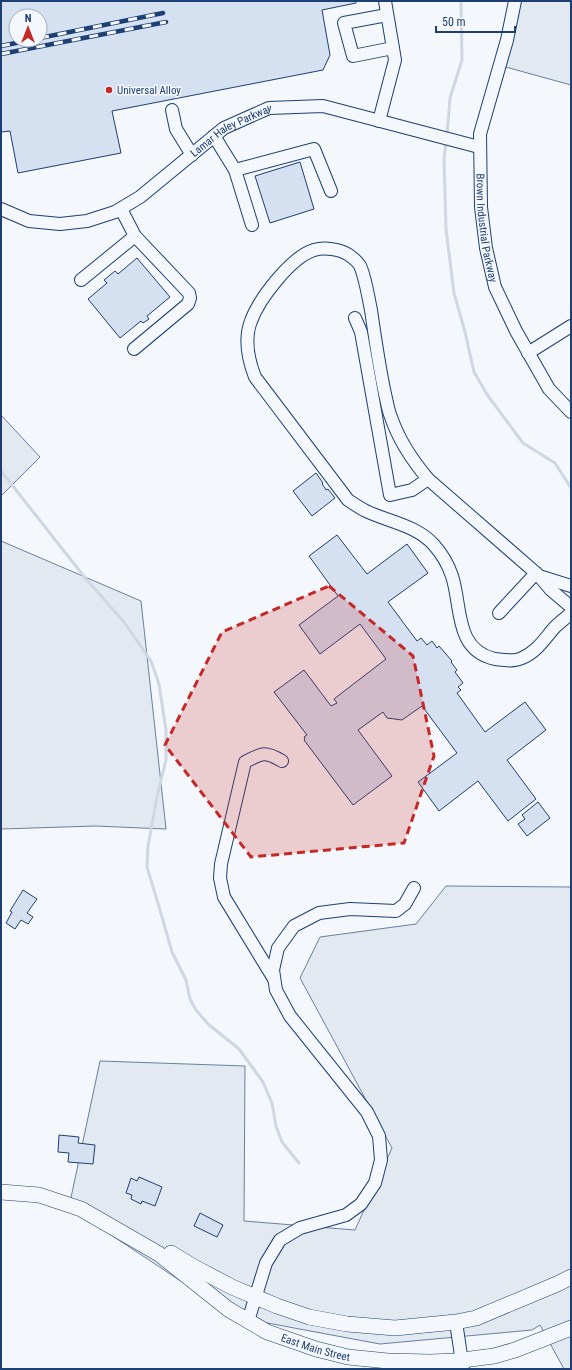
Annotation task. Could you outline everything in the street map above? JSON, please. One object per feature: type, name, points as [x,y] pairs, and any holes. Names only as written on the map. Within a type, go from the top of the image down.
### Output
[{"type":"main road","name":"East Main Street","points":[[1,1192],[38,1195],[81,1209],[91,1214],[159,1254],[228,1309],[267,1332],[316,1350],[348,1357],[430,1362],[455,1361],[463,1364],[508,1352],[571,1328]]},
{"type":"main road","name":"East Main Street","points":[[91,1214],[138,1233],[194,1267],[255,1297],[309,1317],[347,1324],[395,1328],[456,1322],[476,1318],[571,1277]]},
{"type":"street","points":[[380,121],[395,60],[384,1]]},
{"type":"street","name":"Brown Industrial Parkway","points":[[515,1],[507,40],[480,134],[481,207],[486,248],[495,287],[516,331],[549,389],[571,412]]},
{"type":"street","points":[[387,15],[344,23],[353,56],[393,48]]},
{"type":"street","name":"Lamar Haley Parkway","points":[[1,209],[29,221],[60,224],[87,221],[115,212],[140,197],[224,128],[269,108],[323,106],[479,147]]},
{"type":"street","points":[[172,110],[176,129],[192,155]]},
{"type":"street","points":[[214,136],[235,170],[252,225]]},
{"type":"street","points":[[235,170],[314,149],[331,191]]},
{"type":"street","points":[[121,209],[135,236],[189,293],[190,298],[188,304],[134,349]]},
{"type":"street","points":[[81,280],[135,236]]},
{"type":"street","points":[[571,607],[428,479],[411,459],[400,441],[390,416],[383,384],[368,293],[361,267],[349,255],[328,248],[313,250],[298,259],[275,281],[261,301],[250,321],[247,337],[248,361],[255,377],[348,500],[366,511],[412,529],[432,544],[445,559],[452,577],[459,615],[465,635],[475,648],[487,657],[505,661],[522,659],[538,647],[556,626],[571,613]]},
{"type":"street","points":[[355,318],[361,332],[390,495],[412,490],[428,479]]},
{"type":"street","points":[[528,353],[571,326]]},
{"type":"street","points":[[537,575],[571,586]]},
{"type":"street","points":[[499,613],[537,575]]},
{"type":"street","points":[[274,979],[224,896],[220,878],[221,864],[245,762],[259,754],[271,754],[282,761]]},
{"type":"street","points":[[248,1321],[266,1263],[280,1240],[300,1228],[346,1215],[361,1204],[375,1183],[381,1160],[379,1136],[367,1112],[290,1016],[276,990],[273,970],[278,948],[294,926],[319,913],[350,909],[396,911],[405,904],[414,888]]},
{"type":"street","points":[[456,1322],[463,1364]]},
{"type":"highlighted area","points":[[329,586],[413,656],[434,756],[404,843],[251,857],[165,745],[222,632]]},
{"type":"shaded area","points":[[516,1],[571,1],[571,85],[502,66]]},
{"type":"shaded area","points":[[1,415],[40,457],[1,496]]},
{"type":"shaded area","points":[[1,541],[141,601],[166,829],[95,826],[1,829]]},
{"type":"shaded area","points":[[446,886],[571,887],[571,1369],[564,1369],[540,1325],[532,1330],[380,1344],[235,1317],[69,1207],[100,1061],[245,1066],[244,1221],[355,1230],[392,1148],[300,978],[320,937],[416,924]]},
{"type":"building","name":"Universal Alloy","points":[[1,1],[356,1],[356,3],[322,10],[330,55],[323,70],[112,111],[121,153],[18,173],[10,131],[1,132]]},
{"type":"building","points":[[300,162],[314,209],[270,223],[255,176]]},
{"type":"building","points":[[137,258],[170,297],[147,316],[149,319],[143,323],[141,321],[120,338],[88,299],[107,283],[104,280],[115,271],[118,274]]},
{"type":"building","points":[[316,473],[326,490],[328,489],[335,498],[312,516],[293,491]]},
{"type":"building","points":[[337,535],[367,574],[407,544],[428,573],[388,602],[417,641],[421,638],[427,645],[432,641],[437,648],[439,646],[452,661],[451,662],[457,670],[455,672],[463,683],[458,687],[461,690],[457,693],[485,732],[525,702],[546,730],[507,760],[536,799],[508,821],[478,781],[439,811],[418,782],[457,753],[422,706],[402,720],[387,718],[383,712],[358,730],[392,776],[353,805],[304,740],[304,737],[307,735],[274,692],[304,670],[331,706],[337,703],[334,699],[386,659],[360,624],[320,654],[299,625],[338,596],[309,556]]},
{"type":"building","points":[[538,802],[550,818],[527,836],[518,824],[525,819],[522,815]]},
{"type":"building","points":[[23,890],[37,899],[27,913],[33,917],[28,924],[21,920],[15,929],[6,923],[12,912],[10,911]]},
{"type":"building","points":[[59,1135],[79,1137],[78,1143],[95,1145],[93,1164],[68,1162],[69,1153],[58,1152]]},
{"type":"building","points":[[139,1177],[162,1187],[155,1206],[142,1201],[141,1204],[131,1199],[132,1195],[126,1193],[131,1178],[137,1181]]},
{"type":"building","points":[[200,1213],[223,1225],[217,1237],[194,1226]]},
{"type":"waterway","points":[[447,136],[450,98],[462,60],[461,1]]},
{"type":"waterway","points":[[446,141],[444,159],[446,229],[454,293],[474,372],[488,396],[523,443],[555,463],[571,488]]},
{"type":"waterway","points":[[1,471],[86,579],[124,622],[151,661],[159,684],[166,730],[166,760],[158,792],[148,846],[147,867],[172,952],[186,980],[190,999],[196,1010],[208,1024],[239,1049],[263,1082],[272,1103],[276,1126],[282,1142],[299,1163]]},
{"type":"railway","points":[[48,36],[163,13]]},
{"type":"railway","points":[[1,54],[166,22]]},
{"type":"railway","points":[[1,46],[8,45]]},
{"type":"place","name":"Universal Alloy","points":[[109,90]]}]
